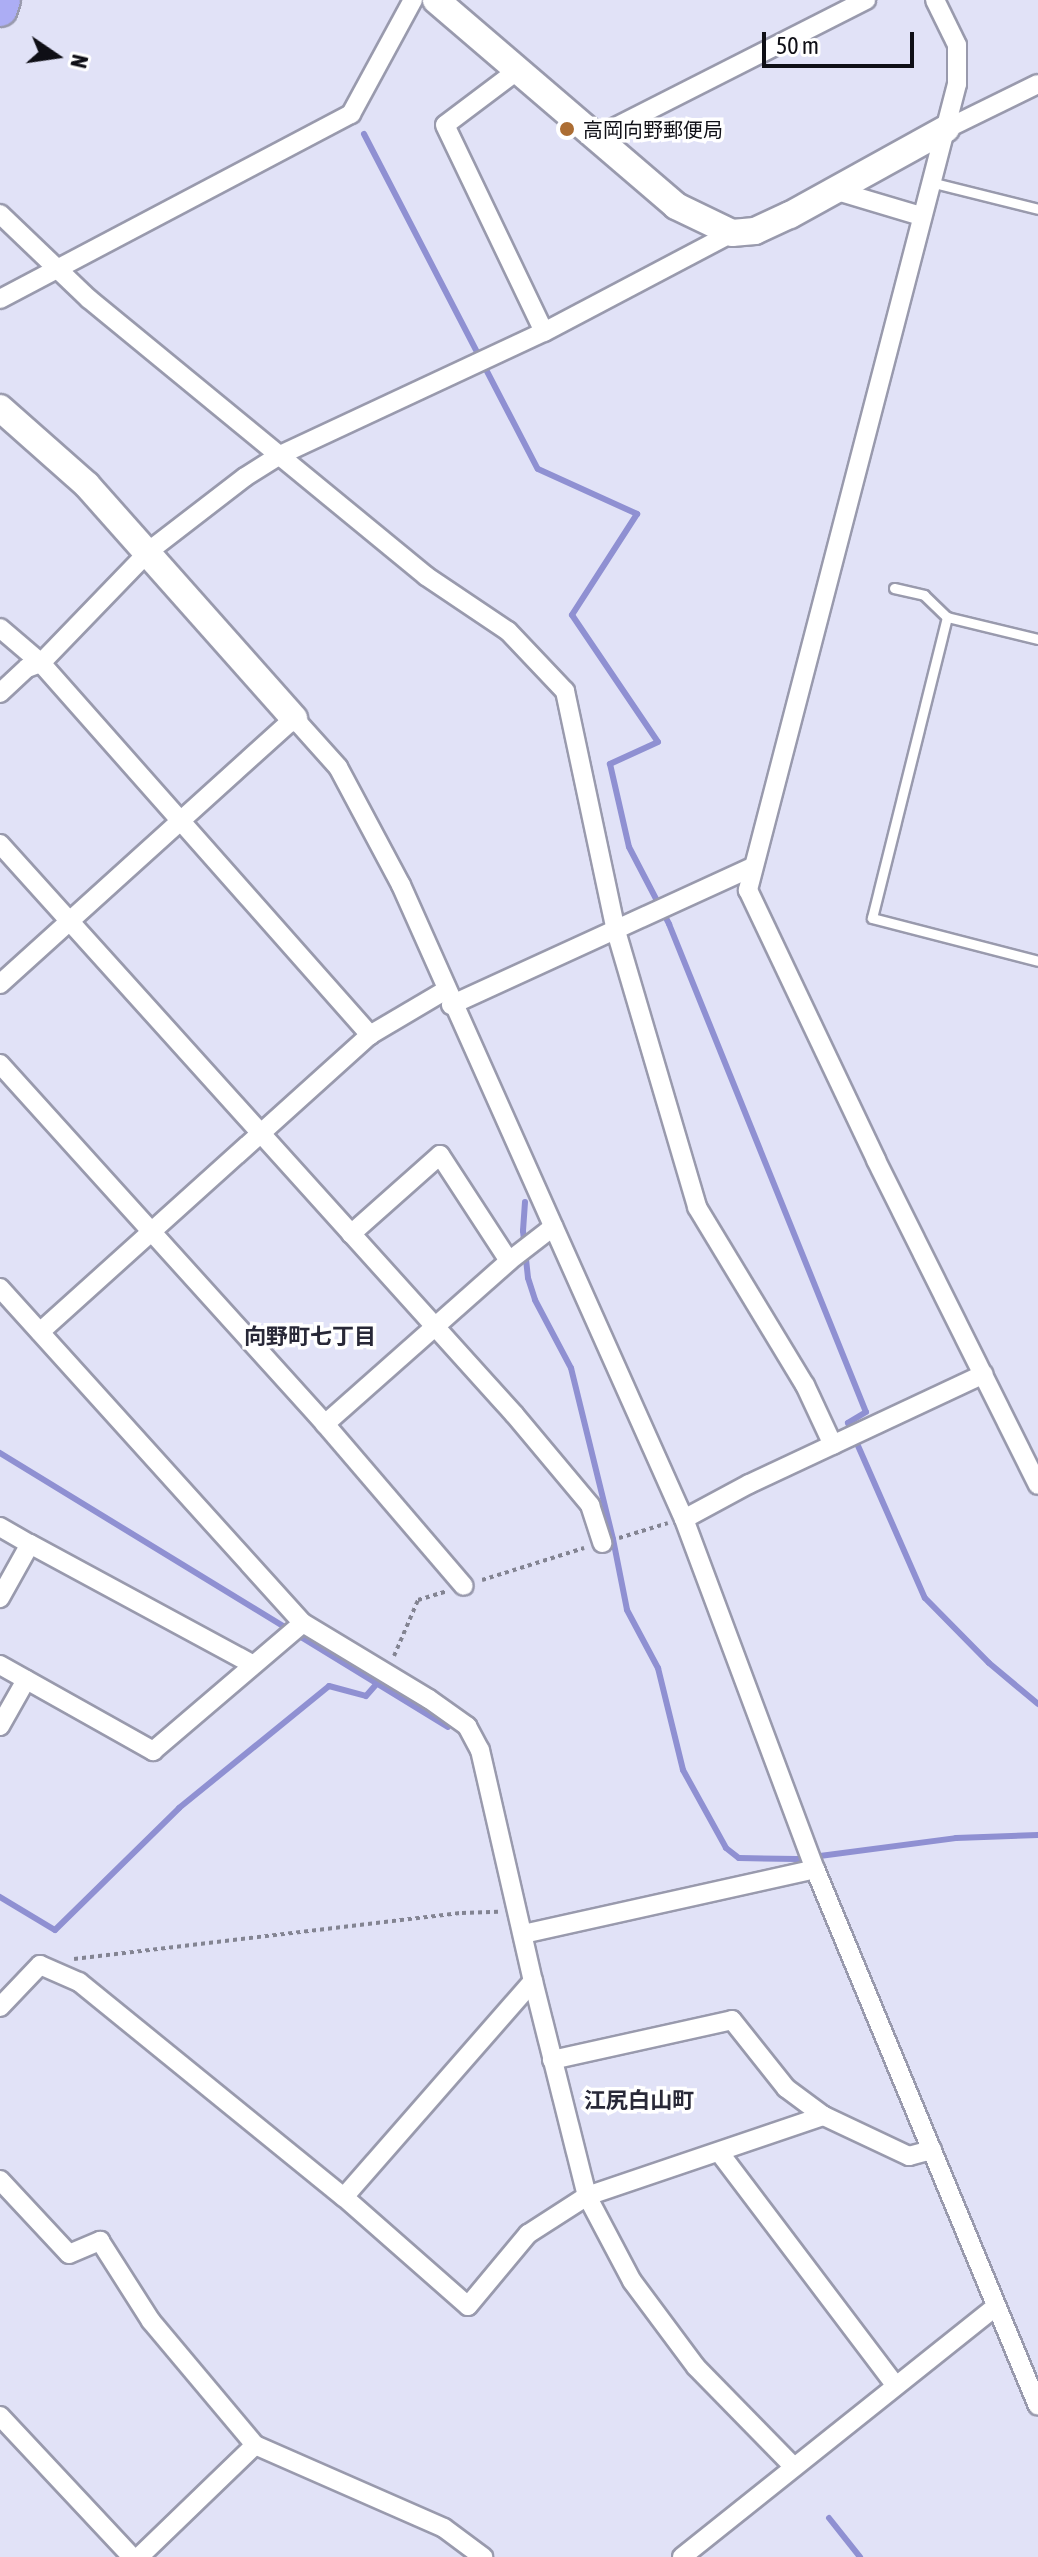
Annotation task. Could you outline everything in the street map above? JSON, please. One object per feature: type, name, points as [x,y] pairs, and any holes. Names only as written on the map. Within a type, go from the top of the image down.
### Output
[{"type":"highway","points":[[0,9],[3,0]]},
{"type":"street","points":[[0,299],[351,114],[413,0]]},
{"type":"street","points":[[436,0],[676,206],[732,233]]},
{"type":"street","points":[[596,137],[866,0]]},
{"type":"street","points":[[935,0],[957,45],[957,84],[748,890],[876,1160],[1038,1485]]},
{"type":"street","points":[[518,70],[445,125],[544,332]]},
{"type":"street","points":[[0,693],[27,668],[41,663],[149,551],[245,477],[280,455],[544,332],[732,233],[755,231],[837,191],[946,129],[1038,84]]},
{"type":"street","points":[[837,191],[921,216]]},
{"type":"street","points":[[0,214],[55,268],[426,576],[508,631],[565,691],[616,931],[697,1207],[805,1385],[833,1445]]},
{"type":"street","points":[[0,408],[87,485],[149,551],[338,767],[401,885],[684,1519],[815,1869],[1038,2406]]},
{"type":"street","points":[[0,628],[41,663],[370,1035]]},
{"type":"street","points":[[0,984],[294,718]]},
{"type":"street","points":[[0,844],[259,1135],[514,1414],[590,1505],[602,1543]]},
{"type":"street","points":[[40,1332],[370,1035],[449,997],[616,931],[752,867]]},
{"type":"street","points":[[0,1064],[325,1424],[464,1586]]},
{"type":"street","points":[[351,1234],[440,1155],[509,1261]]},
{"type":"street","points":[[325,1424],[509,1261],[553,1227]]},
{"type":"street","points":[[0,1288],[303,1623],[388,1673],[467,1726],[480,1750],[587,2196],[632,2281],[696,2367],[793,2466]]},
{"type":"street","points":[[684,1519],[984,1374]]},
{"type":"street","points":[[0,1527],[252,1664]]},
{"type":"street","points":[[0,1598],[30,1544]]},
{"type":"street","points":[[0,1665],[153,1751],[303,1623]]},
{"type":"street","points":[[0,1726],[26,1680]]},
{"type":"street","points":[[523,1934],[815,1869]]},
{"type":"street","points":[[0,2007],[40,1965],[79,1982],[344,2197],[468,2306],[528,2234],[587,2196],[824,2116]]},
{"type":"street","points":[[344,2197],[533,1981]]},
{"type":"street","points":[[552,2060],[732,2020],[786,2088],[824,2116],[909,2156],[932,2150]]},
{"type":"street","points":[[719,2152],[895,2385]]},
{"type":"street","points":[[0,2180],[69,2254],[100,2241],[151,2321],[255,2445],[444,2528],[483,2557]]},
{"type":"street","points":[[682,2557],[996,2306]]},
{"type":"street","points":[[0,2416],[132,2557]]},
{"type":"street","points":[[139,2557],[255,2445]]},
{"type":"lane","points":[[930,182],[1038,209]]},
{"type":"lane","points":[[894,588],[924,595],[947,617],[1038,639]]},
{"type":"lane","points":[[947,617],[872,918],[1038,961]]},
{"type":"path","points":[[388,1673],[418,1600],[684,1519]]},
{"type":"path","points":[[40,1965],[462,1913],[517,1912]]},
{"type":"waterway","points":[[364,134],[538,469],[637,514],[572,615],[658,742],[610,764],[629,847],[669,924],[866,1412],[848,1423],[925,1598],[989,1663],[1038,1704]]},
{"type":"waterway","points":[[525,1202],[523,1231],[528,1278],[535,1300],[571,1368],[627,1610],[658,1668],[683,1770],[726,1848],[739,1858],[797,1859],[956,1838],[1038,1835]]},
{"type":"waterway","points":[[0,1453],[448,1727]]},
{"type":"waterway","points":[[0,1897],[55,1930],[179,1808],[329,1686],[366,1696],[378,1682]]},
{"type":"waterway","points":[[829,2518],[860,2557]]},
{"type":"place","name":"高岡向野郵便局","points":[[567,129]]},
{"type":"district","name":"向野町七丁目","points":[[310,1337]]},
{"type":"district","name":"江尻白山町","points":[[639,2101]]}]
